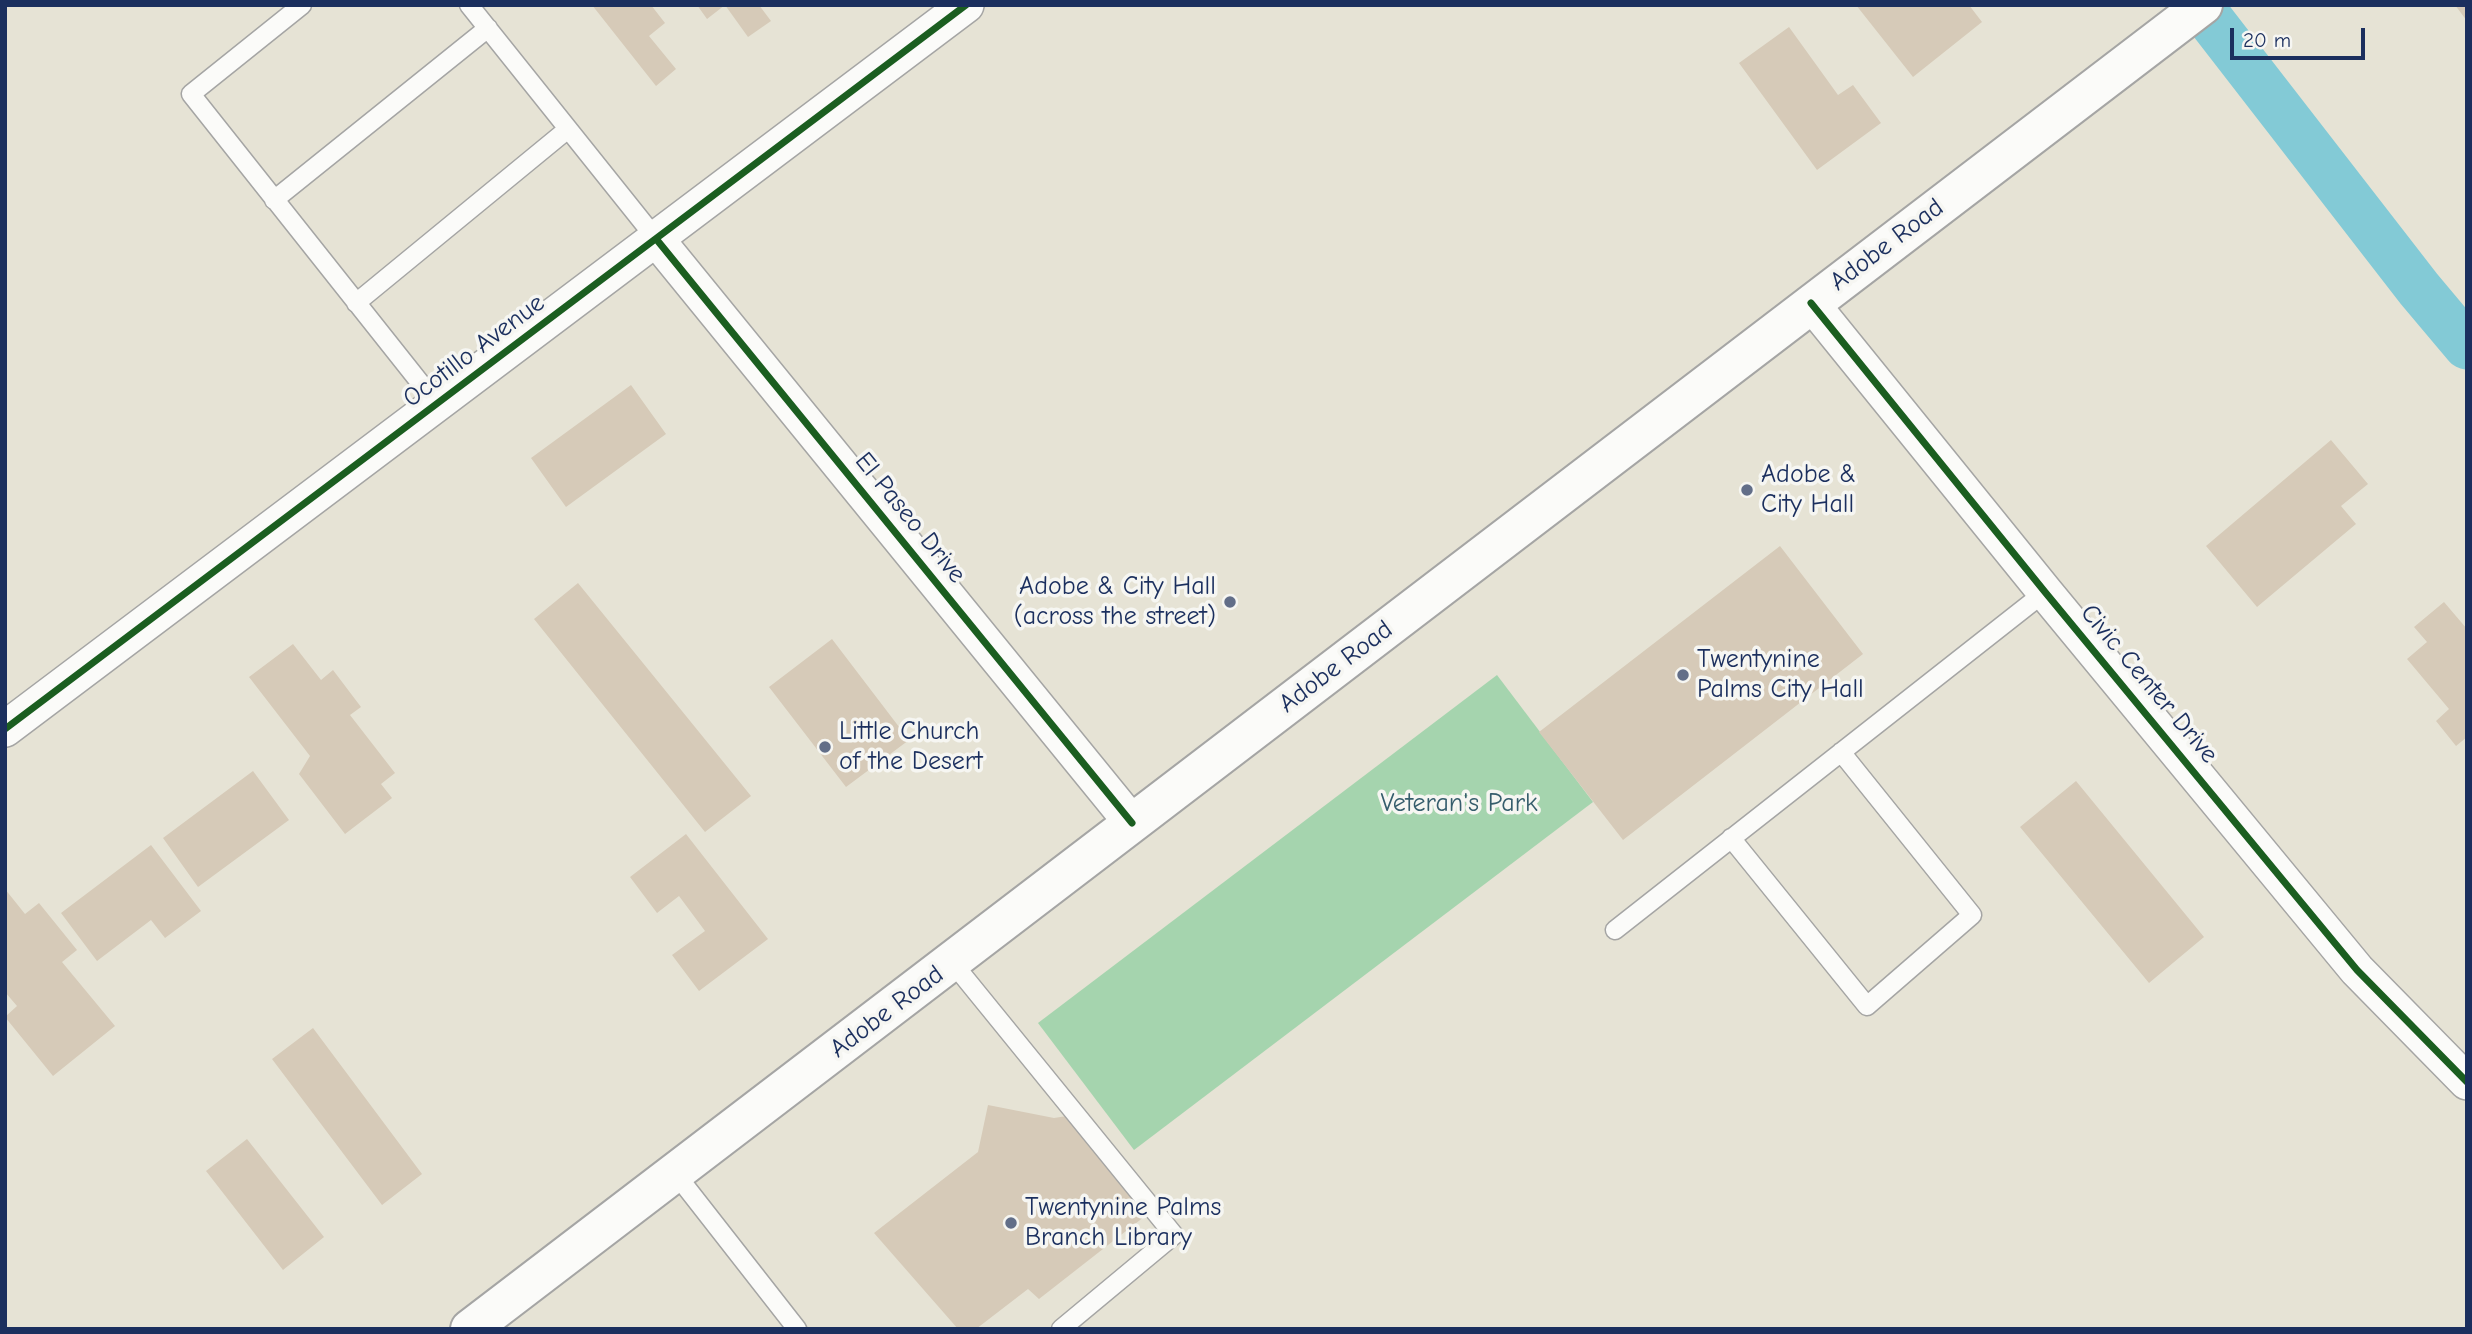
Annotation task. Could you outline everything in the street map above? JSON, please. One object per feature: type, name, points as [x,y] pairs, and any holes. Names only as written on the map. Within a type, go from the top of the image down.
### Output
[{"type":"main road","name":"Adobe Road","points":[[470,1329],[2203,5]]},
{"type":"street","name":"Ocotillo Avenue","points":[[5,729],[966,5]]},
{"type":"street","name":"El Paseo Drive","points":[[657,240],[1132,823]]},
{"type":"street","name":"Civic Center Drive","points":[[1811,303],[2357,970],[2467,1082]]},
{"type":"lane","points":[[302,5],[191,94],[437,404]]},
{"type":"lane","points":[[469,5],[657,240]]},
{"type":"lane","points":[[274,200],[488,28]]},
{"type":"lane","points":[[356,303],[568,129]]},
{"type":"lane","points":[[1615,930],[2045,592]]},
{"type":"lane","points":[[1731,838],[1867,1006],[1972,915],[1841,752]]},
{"type":"lane","points":[[952,962],[1174,1235],[1061,1329]]},
{"type":"lane","points":[[675,1173],[797,1329]]},
{"type":"green space","name":"Veteran's Park","points":[[1497,675],[1593,802],[1134,1150],[1038,1023]]},
{"type":"building","points":[[592,5],[651,5],[665,23],[649,36],[676,69],[656,86]]},
{"type":"building","points":[[697,5],[725,5],[707,19]]},
{"type":"building","points":[[725,5],[759,5],[771,21],[748,37]]},
{"type":"building","points":[[1856,5],[1969,5],[1982,22],[1913,77]]},
{"type":"building","points":[[2455,5],[2467,5],[2467,21]]},
{"type":"building","points":[[1789,27],[1838,95],[1853,85],[1881,123],[1817,170],[1739,63]]},
{"type":"building","points":[[631,385],[666,434],[566,507],[531,458]]},
{"type":"building","points":[[2331,440],[2368,484],[2341,506],[2356,524],[2257,607],[2206,546]]},
{"type":"building","points":[[1780,546],[1863,654],[1623,840],[1539,732]]},
{"type":"building","points":[[578,583],[751,796],[705,832],[534,619]]},
{"type":"building","points":[[2444,602],[2467,629],[2467,737],[2456,746],[2436,721],[2449,709],[2407,659],[2427,642],[2414,627]]},
{"type":"building","points":[[832,639],[909,740],[846,787],[769,687]]},
{"type":"building","points":[[293,644],[321,680],[333,670],[361,707],[350,715],[395,773],[381,784],[392,798],[345,834],[299,774],[310,756],[249,677]]},
{"type":"building","points":[[253,771],[289,820],[198,887],[163,838]]},
{"type":"building","points":[[2076,781],[2204,937],[2149,983],[2020,827]]},
{"type":"building","points":[[686,834],[768,939],[699,991],[672,955],[705,931],[679,896],[657,913],[630,877]]},
{"type":"building","points":[[151,845],[201,911],[165,938],[151,920],[97,961],[61,913]]},
{"type":"building","points":[[5,889],[25,914],[39,903],[77,950],[62,962],[115,1026],[53,1076],[5,1017],[17,1006],[5,992]]},
{"type":"building","points":[[313,1028],[422,1174],[382,1205],[272,1059]]},
{"type":"building","name":"Twentynine Palms Branch Library","points":[[988,1105],[1054,1118],[1067,1116],[1149,1213],[1039,1299],[1028,1289],[976,1329],[958,1329],[874,1233],[978,1152]]},
{"type":"building","points":[[247,1139],[324,1237],[283,1270],[206,1171]]},
{"type":"waterway","points":[[2199,5],[2419,289],[2467,346]]},
{"type":"cycle path","points":[[5,729],[966,5]]},
{"type":"cycle path","points":[[657,240],[1132,823]]},
{"type":"cycle path","points":[[1811,303],[2357,970],[2467,1082]]},
{"type":"place","name":"Adobe & City Hall","points":[[1747,490]]},
{"type":"place","name":"Adobe & City Hall (across the street)","points":[[1230,602]]},
{"type":"place","name":"Twentynine Palms City Hall","points":[[1683,675]]},
{"type":"place","name":"Little Church of the Desert","points":[[825,747]]},
{"type":"place","name":"Twentynine Palms Branch Library","points":[[1011,1223]]}]
